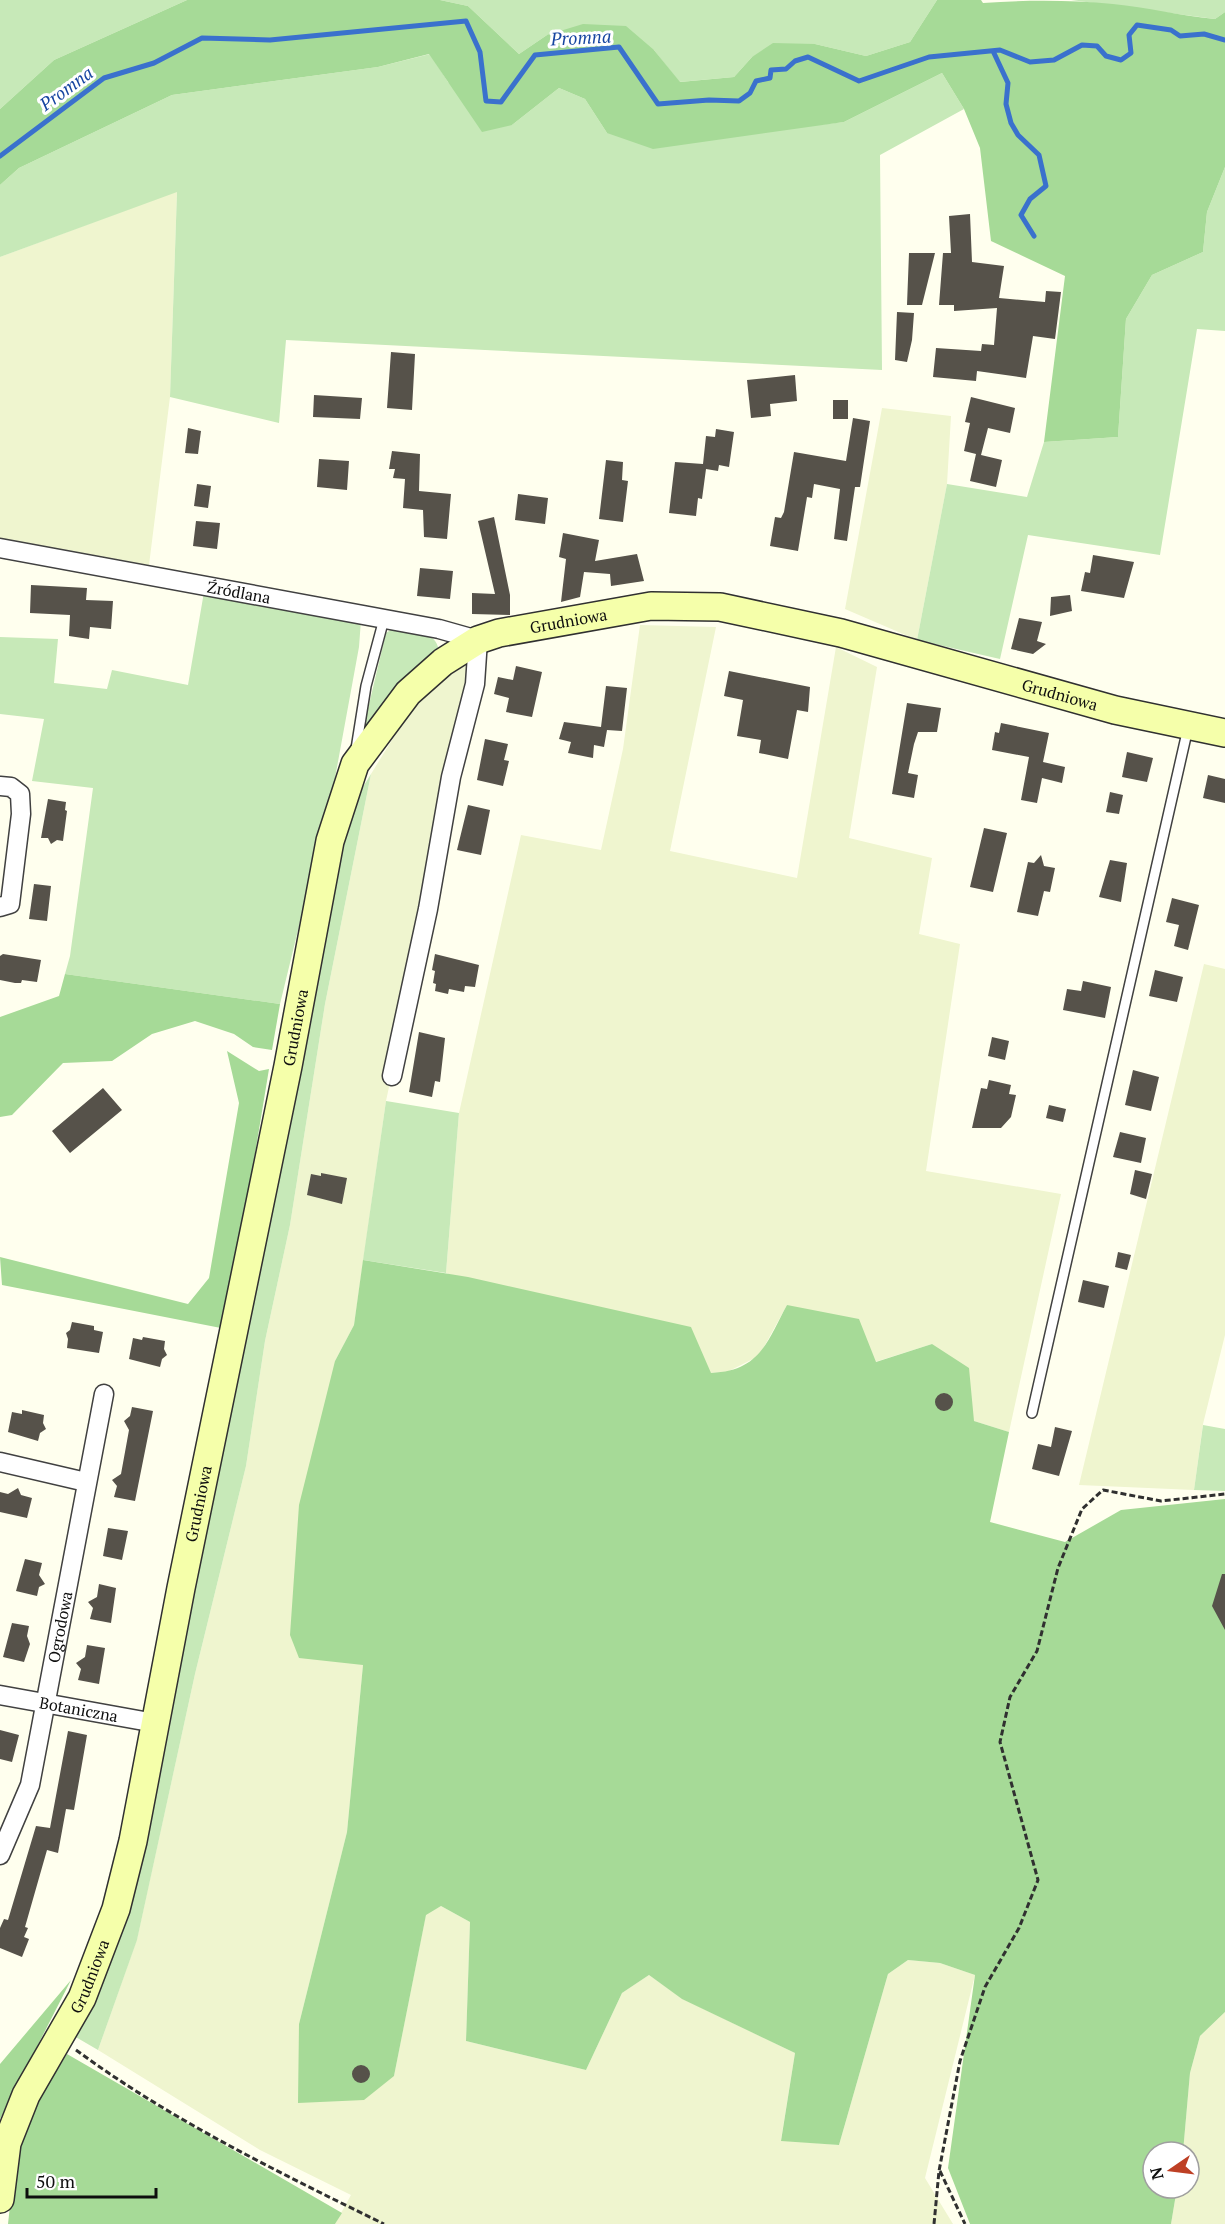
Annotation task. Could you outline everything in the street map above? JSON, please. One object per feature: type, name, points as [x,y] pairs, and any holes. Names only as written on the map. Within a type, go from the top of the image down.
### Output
[{"type":"street","name":"Źródlana","points":[[0,548],[439,629],[478,639]]},
{"type":"street","name":"Grudniowa","points":[[0,2199],[7,2143],[26,2095],[82,1998],[116,1909],[133,1841],[288,1066],[330,841],[356,764],[408,693],[443,662],[478,639],[499,633],[651,606],[720,607],[841,633],[1115,710],[1225,733]]},
{"type":"street","points":[[392,1077],[428,909],[451,777],[475,684],[478,639]]},
{"type":"street","points":[[0,786],[11,787],[20,794],[21,814],[10,904],[0,907]]},
{"type":"street","name":"Ogrodowa","points":[[0,1855],[30,1785],[104,1394]]},
{"type":"street","points":[[0,1462],[86,1482]]},
{"type":"street","name":"Botaniczna","points":[[0,1695],[155,1723]]},
{"type":"lane","points":[[356,764],[357,730],[384,619]]},
{"type":"lane","points":[[1032,1413],[1188,726]]},
{"type":"path","points":[[933,2224],[939,2171],[960,2061],[985,1987],[1019,1928],[1038,1880],[1000,1742],[1010,1697],[1037,1652],[1058,1568],[1082,1509],[1103,1490],[1161,1501],[1225,1494]]},
{"type":"path","points":[[60,2038],[128,2088],[280,2173],[384,2224]]},
{"type":"path","points":[[939,2171],[965,2224]]},
{"type":"green space","points":[[0,0],[187,0],[54,60],[0,109]]},
{"type":"green space","points":[[187,0],[440,0],[468,6],[519,54],[547,35],[583,24],[626,26],[654,50],[680,82],[734,77],[752,57],[773,43],[815,44],[866,56],[910,42],[937,0],[981,0],[983,3],[1048,1],[1097,3],[1126,5],[1215,19],[1225,12],[1225,167],[1207,212],[1203,252],[1152,275],[1126,319],[1118,437],[1044,442],[1065,276],[991,241],[980,148],[964,109],[942,73],[844,122],[653,149],[607,133],[585,99],[559,88],[512,125],[482,132],[429,54],[378,67],[172,95],[19,168],[0,185],[0,109],[54,60]]},
{"type":"green space","points":[[440,0],[937,0],[910,42],[866,56],[815,44],[752,57],[734,77],[679,82],[654,50],[547,35],[519,54],[468,6]]},
{"type":"green space","points":[[1071,0],[1225,0],[1225,12],[1215,19]]},
{"type":"green space","points":[[430,54],[448,82],[512,125],[559,88],[585,99],[607,133],[756,132],[844,122],[942,73],[964,109],[880,155],[882,370],[286,340],[279,423],[170,397],[177,192],[0,257],[0,185],[19,168],[172,95],[378,67]]},
{"type":"green space","points":[[1225,167],[1225,331],[1197,329],[1160,555],[1028,535],[1000,659],[917,640],[947,484],[1027,497],[1044,442],[1118,437],[1126,319],[1152,275],[1203,252],[1207,212]]},
{"type":"green space","points":[[177,191],[170,397],[149,565],[0,538],[0,257]]},
{"type":"green space","points":[[882,408],[951,416],[947,484],[917,640],[845,609]]},
{"type":"green space","points":[[204,592],[361,620],[359,647],[335,778],[280,1004],[65,974],[70,956],[93,788],[32,781],[44,719],[0,714],[0,637],[58,639],[54,683],[107,689],[112,670],[188,685]]},
{"type":"green space","points":[[640,625],[716,627],[670,851],[797,878],[836,647],[877,667],[849,838],[932,858],[919,934],[960,944],[926,1171],[1061,1194],[1009,1432],[974,1421],[932,1344],[875,1362],[787,1305],[759,1356],[727,1372],[710,1373],[446,1273],[459,1113],[521,835],[601,850],[623,749]]},
{"type":"green space","points":[[395,627],[429,635],[437,644],[439,651],[361,738],[386,633]]},
{"type":"green space","points":[[482,651],[386,1101],[354,1325],[335,1361],[363,1665],[347,1832],[299,2024],[394,2076],[426,1914],[441,1906],[470,1922],[466,2041],[586,2070],[622,1993],[649,1975],[683,1999],[795,2053],[781,2140],[839,2145],[888,1974],[908,1960],[940,1963],[975,1975],[925,2178],[953,2224],[335,2224],[351,2195],[260,2150],[98,2050],[137,1939],[195,1674],[246,1466],[265,1341],[290,1225],[325,1004],[371,774],[416,701]]},
{"type":"green space","points":[[371,774],[325,1004],[290,1225],[265,1341],[246,1466],[195,1674],[137,1940],[98,2050],[74,2036],[118,1928],[346,821]]},
{"type":"green space","points":[[1204,964],[1225,969],[1225,1335],[1203,1424],[1194,1490],[1079,1485]]},
{"type":"green space","points":[[65,974],[280,1004],[272,1050],[253,1047],[234,1034],[195,1021],[152,1034],[112,1061],[63,1063],[12,1115],[0,1117],[0,1017],[59,996]]},
{"type":"green space","points":[[227,1051],[259,1071],[269,1069],[226,1329],[2,1285],[0,1257],[188,1304],[209,1278],[239,1103]]},
{"type":"green space","points":[[386,1101],[459,1113],[446,1273],[363,1260]]},
{"type":"green space","points":[[363,1260],[468,1277],[691,1327],[711,1373],[741,1367],[760,1352],[787,1305],[859,1319],[876,1362],[932,1344],[969,1368],[974,1421],[1009,1432],[990,1522],[1065,1542],[1121,1510],[1225,1499],[1225,2012],[1200,2036],[1190,2073],[1184,2140],[1141,2140],[1141,2200],[1175,2200],[1171,2224],[970,2224],[948,2168],[975,1975],[940,1963],[908,1960],[888,1974],[839,2145],[781,2141],[795,2053],[682,1999],[649,1975],[622,1993],[586,2070],[466,2041],[470,1922],[441,1906],[426,1915],[394,2076],[364,2100],[298,2103],[299,2024],[347,1832],[363,1665],[299,1658],[290,1635],[299,1505],[335,1361],[354,1325]]},
{"type":"green space","points":[[1203,1425],[1225,1429],[1225,1491],[1194,1490]]},
{"type":"green space","points":[[71,1980],[0,2119],[0,2064]]},
{"type":"green space","points":[[1225,2012],[1225,2224],[1171,2224],[1175,2200],[1201,2200],[1201,2140],[1184,2140],[1190,2073],[1200,2036]]},
{"type":"green space","points":[[67,2054],[342,2213],[335,2224],[8,2224],[18,2133]]},
{"type":"building","points":[[970,214],[972,262],[1004,266],[999,298],[1045,302],[1046,291],[1061,292],[1055,339],[1033,336],[1026,378],[977,371],[976,381],[933,377],[936,348],[981,351],[982,344],[994,345],[997,308],[954,311],[954,305],[939,305],[943,253],[951,253],[949,216]]},
{"type":"building","points":[[909,253],[935,253],[922,305],[907,305]]},
{"type":"building","points":[[897,312],[914,313],[912,340],[907,362],[895,360]]},
{"type":"building","points":[[391,352],[415,354],[412,410],[387,408]]},
{"type":"building","points":[[795,375],[797,401],[770,404],[771,416],[751,418],[747,380]]},
{"type":"building","points":[[314,395],[362,398],[360,419],[313,417]]},
{"type":"building","points":[[971,397],[1015,408],[1010,433],[988,428],[981,455],[1002,460],[996,487],[970,481],[976,454],[964,451],[970,423],[965,422]]},
{"type":"building","points":[[833,400],[848,400],[848,419],[833,419]]},
{"type":"building","points":[[853,418],[870,421],[860,487],[855,487],[847,541],[834,539],[840,489],[814,484],[812,498],[807,497],[798,551],[770,546],[775,517],[781,518],[784,512],[794,452],[846,461]]},
{"type":"building","points":[[188,428],[201,431],[198,454],[185,453]]},
{"type":"building","points":[[716,429],[734,432],[729,467],[719,465],[718,471],[706,469],[702,499],[698,498],[696,516],[669,513],[675,462],[703,464],[706,436],[715,437]]},
{"type":"building","points":[[392,451],[420,454],[419,491],[451,494],[447,539],[424,537],[423,510],[403,508],[405,479],[393,478],[395,469],[389,469]]},
{"type":"building","points":[[319,459],[349,461],[347,490],[317,487]]},
{"type":"building","points":[[606,460],[623,462],[622,480],[628,481],[623,522],[599,519]]},
{"type":"building","points":[[197,484],[211,486],[208,508],[194,506]]},
{"type":"building","points":[[518,494],[548,498],[545,524],[515,520]]},
{"type":"building","points":[[494,517],[510,595],[510,615],[472,614],[472,593],[495,594],[478,521]]},
{"type":"building","points":[[196,521],[220,523],[217,549],[193,546]]},
{"type":"building","points":[[563,533],[599,540],[595,561],[637,554],[644,581],[611,586],[610,574],[584,572],[580,597],[561,602],[566,559],[559,557]]},
{"type":"building","points":[[1093,555],[1134,562],[1124,598],[1081,591],[1085,572],[1090,573]]},
{"type":"building","points":[[420,568],[453,571],[450,599],[417,596]]},
{"type":"building","points":[[31,585],[87,588],[86,600],[113,601],[111,629],[90,627],[89,639],[69,636],[70,615],[30,613]]},
{"type":"building","points":[[1070,595],[1072,611],[1050,616],[1051,597]]},
{"type":"building","points":[[1019,618],[1042,622],[1037,641],[1046,644],[1033,654],[1011,649]]},
{"type":"building","points":[[516,666],[542,672],[532,717],[506,712],[509,698],[494,694],[498,677],[513,680]]},
{"type":"building","points":[[729,671],[810,687],[808,712],[797,710],[788,759],[759,753],[761,740],[737,736],[743,700],[724,696]]},
{"type":"building","points":[[606,686],[627,688],[622,731],[607,730],[604,747],[594,745],[593,758],[568,753],[571,742],[559,739],[564,722],[601,727]]},
{"type":"building","points":[[907,703],[941,708],[937,732],[918,732],[914,744],[908,773],[918,775],[914,798],[892,794]]},
{"type":"building","points":[[1001,723],[1049,733],[1043,762],[1065,767],[1062,783],[1042,778],[1037,803],[1021,800],[1029,757],[992,750],[995,732],[999,733]]},
{"type":"building","points":[[485,739],[508,744],[504,760],[509,761],[503,786],[477,780]]},
{"type":"building","points":[[1127,752],[1153,758],[1147,782],[1122,777]]},
{"type":"building","points":[[1208,775],[1225,779],[1225,803],[1203,798]]},
{"type":"building","points":[[1110,792],[1123,795],[1119,814],[1106,812]]},
{"type":"building","points":[[48,799],[66,802],[65,810],[67,811],[63,841],[57,840],[51,844],[48,838],[41,838]]},
{"type":"building","points":[[468,805],[490,810],[481,855],[457,850]]},
{"type":"building","points":[[984,828],[1007,833],[993,892],[970,887]]},
{"type":"building","points":[[1041,855],[1044,866],[1055,868],[1050,892],[1044,891],[1038,916],[1017,912],[1028,862],[1034,863]]},
{"type":"building","points":[[1110,860],[1127,863],[1121,902],[1099,897]]},
{"type":"building","points":[[34,884],[51,886],[47,921],[29,919]]},
{"type":"building","points":[[1172,898],[1199,905],[1188,950],[1174,946],[1179,925],[1166,922]]},
{"type":"building","points":[[3,954],[41,960],[37,982],[22,980],[21,983],[15,983],[0,980],[0,956]]},
{"type":"building","points":[[435,954],[479,965],[475,987],[465,986],[464,992],[449,989],[448,994],[435,991],[436,984],[433,983],[435,971],[432,970]]},
{"type":"building","points":[[1155,970],[1183,977],[1177,1002],[1149,996]]},
{"type":"building","points":[[1083,981],[1111,987],[1105,1018],[1063,1010],[1067,989],[1081,991]]},
{"type":"building","points":[[419,1032],[445,1038],[440,1082],[435,1081],[432,1097],[409,1092]]},
{"type":"building","points":[[992,1037],[1009,1041],[1005,1060],[988,1056]]},
{"type":"building","points":[[1133,1070],[1159,1077],[1151,1111],[1125,1105]]},
{"type":"building","points":[[989,1080],[1011,1085],[1009,1094],[1016,1095],[1011,1117],[1001,1128],[972,1128],[981,1088],[987,1089]]},
{"type":"building","points":[[103,1088],[122,1110],[70,1153],[52,1131]]},
{"type":"building","points":[[1049,1105],[1066,1109],[1063,1122],[1046,1118]]},
{"type":"building","points":[[1120,1132],[1146,1138],[1141,1163],[1113,1157]]},
{"type":"building","points":[[1135,1170],[1152,1174],[1146,1199],[1130,1194]]},
{"type":"building","points":[[321,1173],[347,1178],[342,1204],[307,1195],[311,1174],[321,1176]]},
{"type":"building","points":[[1118,1252],[1131,1255],[1127,1270],[1115,1267]]},
{"type":"building","points":[[1083,1280],[1109,1286],[1104,1308],[1078,1302]]},
{"type":"building","points":[[72,1322],[94,1326],[94,1330],[103,1332],[99,1353],[67,1348],[66,1333],[70,1330]]},
{"type":"building","points":[[143,1337],[165,1341],[164,1349],[167,1355],[162,1359],[160,1367],[129,1359],[133,1338],[142,1340]]},
{"type":"building","points":[[940,1393],[948,1393],[953,1398],[951,1409],[940,1411],[935,1406],[935,1398]]},
{"type":"building","points":[[132,1407],[153,1411],[135,1501],[114,1497],[117,1486],[112,1480],[121,1474],[129,1430],[124,1421],[130,1416]]},
{"type":"building","points":[[22,1410],[44,1415],[43,1423],[46,1429],[40,1433],[38,1441],[8,1432],[12,1412],[22,1414]]},
{"type":"building","points":[[1055,1427],[1072,1431],[1059,1476],[1032,1469],[1038,1444],[1051,1447]]},
{"type":"building","points":[[18,1488],[21,1495],[32,1498],[27,1518],[0,1512],[0,1492],[8,1494]]},
{"type":"building","points":[[108,1528],[128,1531],[122,1560],[103,1556]]},
{"type":"building","points":[[25,1559],[42,1563],[39,1575],[45,1584],[39,1587],[37,1596],[16,1591]]},
{"type":"building","points":[[1222,1574],[1225,1574],[1225,1630],[1212,1606]]},
{"type":"building","points":[[99,1584],[116,1588],[111,1623],[90,1619],[93,1608],[88,1602],[97,1597]]},
{"type":"building","points":[[12,1623],[29,1626],[27,1636],[30,1644],[24,1662],[3,1657]]},
{"type":"building","points":[[87,1645],[105,1648],[99,1684],[78,1680],[81,1669],[76,1663],[85,1657]]},
{"type":"building","points":[[0,1730],[19,1735],[12,1762],[0,1759]]},
{"type":"building","points":[[68,1731],[87,1735],[74,1810],[66,1809],[58,1853],[47,1850],[25,1927],[28,1928],[24,1937],[29,1939],[22,1957],[0,1948],[0,1928],[4,1919],[8,1920],[36,1826],[50,1828]]},
{"type":"building","points":[[357,2065],[365,2065],[370,2070],[368,2081],[357,2083],[352,2078],[352,2070]]},
{"type":"waterway","name":"Promna","points":[[0,156],[104,78],[154,63],[202,38],[270,40],[466,21],[480,52],[486,101],[501,102],[535,55],[619,47],[658,104],[709,100],[739,101],[750,93],[756,81],[770,78],[771,70],[786,69],[795,61],[808,57],[859,81],[929,57],[1000,50],[1030,62],[1054,60],[1082,45],[1097,46],[1106,56],[1121,60],[1131,53],[1129,35],[1137,25],[1171,30],[1180,36],[1204,34],[1225,40]]},
{"type":"waterway","points":[[993,51],[1008,83],[1006,104],[1011,123],[1018,135],[1039,155],[1046,186],[1030,199],[1021,215],[1034,236]]}]
